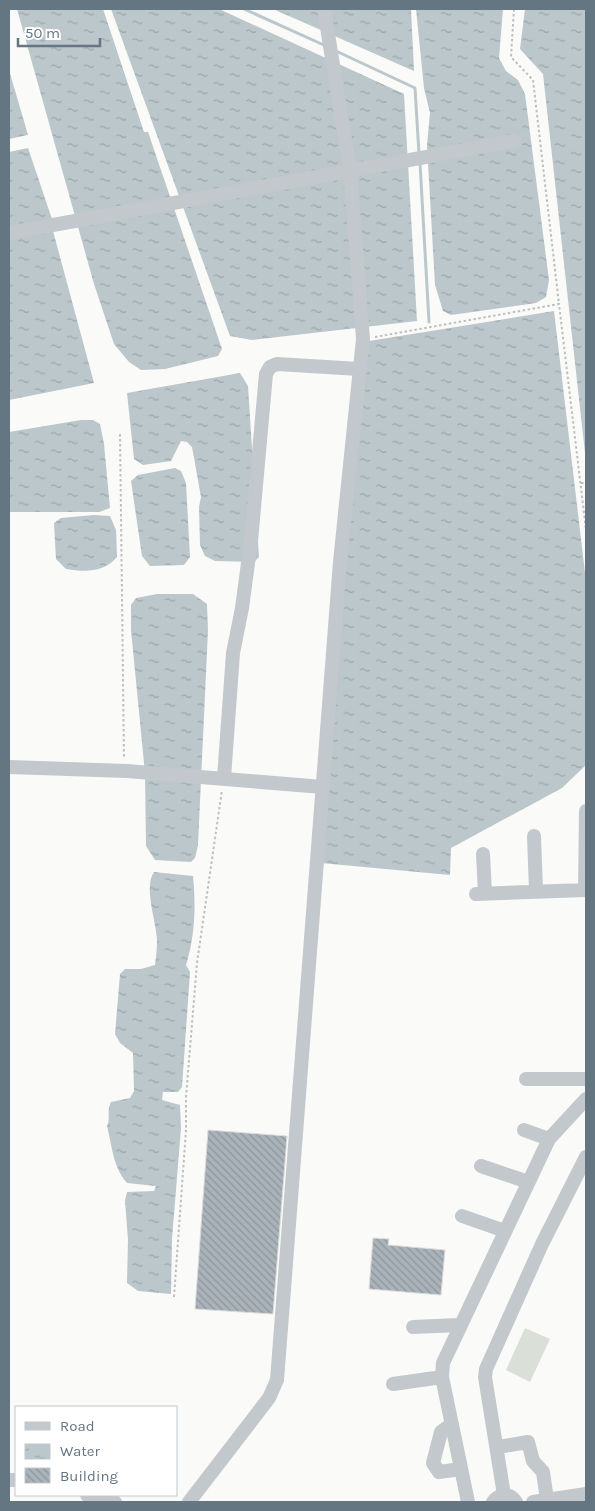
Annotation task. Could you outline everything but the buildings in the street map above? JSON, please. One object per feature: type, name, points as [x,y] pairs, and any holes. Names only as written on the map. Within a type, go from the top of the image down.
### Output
[{"type":"street","points":[[189,1502],[269,1398],[277,1380],[340,562],[362,339],[350,170],[324,9]]},
{"type":"street","points":[[9,232],[514,141]]},
{"type":"street","points":[[224,778],[233,653],[242,608],[251,541],[266,374],[270,367],[277,364],[360,370]]},
{"type":"street","points":[[9,767],[127,771],[323,787]]},
{"type":"street","points":[[483,854],[480,894],[536,890],[586,890],[586,811]]},
{"type":"street","points":[[534,836],[536,890]]},
{"type":"street","points":[[526,1079],[586,1079]]},
{"type":"street","points":[[468,1502],[442,1376],[443,1363],[459,1325],[549,1139],[586,1100]]},
{"type":"street","points":[[524,1130],[549,1139]]},
{"type":"street","points":[[504,1500],[498,1447],[485,1378],[486,1369],[542,1244],[586,1157]]},
{"type":"street","points":[[481,1166],[528,1182]]},
{"type":"street","points":[[462,1216],[505,1231]]},
{"type":"street","points":[[413,1327],[459,1325]]},
{"type":"street","points":[[393,1384],[442,1376]]},
{"type":"street","points":[[452,1424],[441,1432],[434,1462],[439,1472],[461,1469]]},
{"type":"street","points":[[498,1447],[528,1442],[533,1461],[542,1472],[550,1501],[586,1494]]},
{"type":"street","points":[[91,1496],[115,1502]]},
{"type":"path","points":[[514,9],[511,57],[533,80],[586,530]]},
{"type":"path","points":[[362,339],[559,304]]},
{"type":"path","points":[[120,434],[122,748],[127,771]]},
{"type":"path","points":[[580,483],[586,483]]},
{"type":"path","points":[[174,1297],[186,1130],[186,1097],[197,963],[224,778]]},
{"type":"shaded area","points":[[525,1328],[550,1339],[530,1382],[506,1370]]},
{"type":"water","points":[[17,9],[103,9],[144,132],[148,132],[222,349],[218,356],[165,369],[141,370],[129,362],[114,344],[94,284]]},
{"type":"water","points":[[111,9],[219,9],[404,94],[417,321],[252,340],[230,336]]},
{"type":"water","points":[[273,9],[411,9],[414,71]]},
{"type":"water","points":[[416,9],[503,9],[499,58],[506,71],[518,80],[525,94],[549,280],[546,297],[536,303],[451,315],[443,311],[435,285],[427,145],[430,113],[424,88]]},
{"type":"water","points":[[525,9],[586,9],[586,462],[543,74],[520,49]]},
{"type":"water","points":[[9,70],[28,135],[9,139]]},
{"type":"water","points":[[28,148],[53,222],[9,232],[9,152]]},
{"type":"water","points":[[53,231],[94,383],[9,400],[9,239]]},
{"type":"water","points":[[554,311],[586,581],[586,765],[562,788],[451,848],[450,875],[321,863],[363,342]]},
{"type":"water","points":[[240,373],[248,386],[259,557],[254,562],[215,561],[205,556],[200,545],[199,507],[201,497],[192,447],[187,442],[181,441],[171,461],[143,465],[134,459],[127,393]]},
{"type":"water","points":[[81,420],[93,420],[100,424],[104,444],[110,508],[99,512],[9,512],[9,432]]},
{"type":"water","points":[[175,468],[181,471],[186,483],[190,557],[184,565],[150,566],[142,556],[131,481],[138,475]]},
{"type":"water","points":[[94,515],[110,516],[116,530],[117,557],[100,569],[80,571],[66,569],[56,559],[54,523],[61,518]]},
{"type":"water","points":[[157,594],[193,594],[207,604],[208,630],[198,845],[195,858],[191,862],[155,860],[146,846],[145,773],[131,630],[131,605],[136,598]]},
{"type":"water","points":[[154,872],[193,876],[194,898],[193,932],[186,965],[190,972],[182,1087],[178,1092],[163,1092],[162,1100],[180,1105],[181,1128],[172,1239],[171,1294],[138,1291],[127,1283],[128,1240],[125,1200],[127,1192],[154,1191],[156,1186],[127,1183],[122,1177],[116,1163],[107,1126],[111,1102],[130,1098],[134,1091],[133,1053],[120,1043],[115,1034],[120,974],[125,969],[141,969],[155,965],[157,941],[150,896],[151,879]]},
{"type":"waterway","points":[[244,9],[326,46]]},
{"type":"waterway","points":[[336,51],[415,88],[419,154]]},
{"type":"waterway","points":[[420,163],[429,322]]}]
